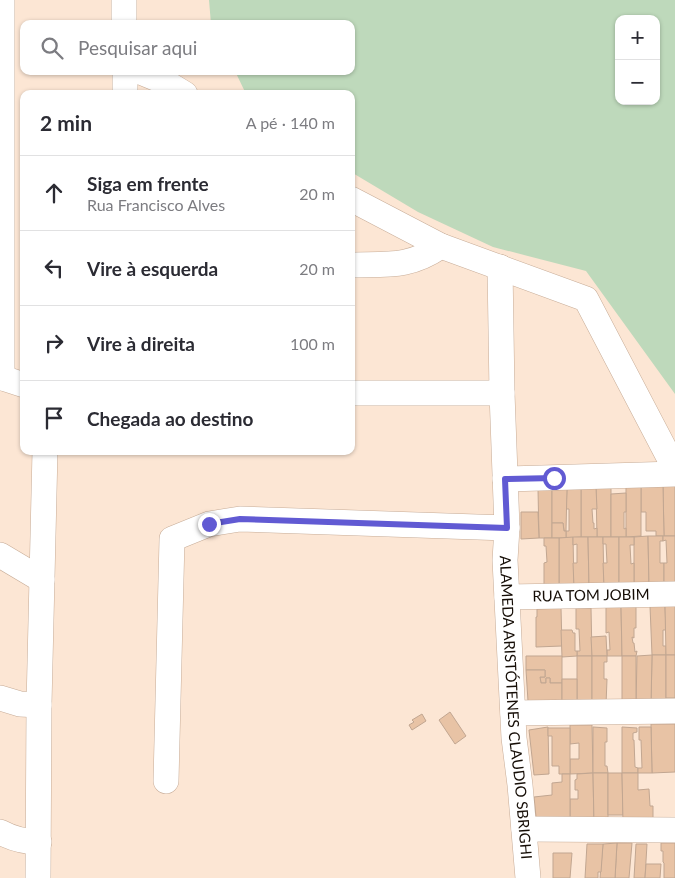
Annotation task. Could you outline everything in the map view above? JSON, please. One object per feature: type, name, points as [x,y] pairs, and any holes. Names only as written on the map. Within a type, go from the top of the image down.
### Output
[{"type":"street","points":[[2,0],[1,213],[9,380]]},
{"type":"street","points":[[124,0],[124,20]]},
{"type":"street","points":[[125,75],[125,90]]},
{"type":"street","points":[[148,75],[168,83],[179,90]]},
{"type":"street","points":[[355,201],[441,246],[586,298],[675,469]]},
{"type":"street","points":[[355,264],[397,264],[409,262],[431,253],[441,246]]},
{"type":"street","name":"ALAMEDA ARISTÓTENES CLAUDIO SBRIGHI","points":[[500,267],[507,528],[506,560],[514,738],[528,878]]},
{"type":"street","points":[[355,393],[502,394]]},
{"type":"street","points":[[38,878],[39,705],[45,455]]},
{"type":"street","points":[[505,479],[675,474]]},
{"type":"street","points":[[166,781],[172,539],[209,524],[240,519],[507,528]]},
{"type":"street","points":[[0,555],[42,580]]},
{"type":"street","name":"RUA TOM JOBIM","points":[[508,597],[675,594]]},
{"type":"street","points":[[0,698],[20,704],[39,705]]},
{"type":"street","points":[[513,713],[675,711]]},
{"type":"street","points":[[524,829],[675,830]]},
{"type":"street","points":[[0,832],[27,842],[38,842]]},
{"type":"green space","points":[[209,0],[675,0],[675,394],[586,271],[493,247],[418,212],[355,174],[355,90],[244,90],[237,75],[355,75],[355,20],[211,20]]},
{"type":"building","points":[[663,486],[675,486],[675,536],[664,536]]},
{"type":"building","points":[[663,486],[664,536],[656,536],[656,531],[646,531],[646,512],[641,512],[641,487]]},
{"type":"building","points":[[626,487],[641,487],[641,536],[626,537]]},
{"type":"building","points":[[552,488],[552,538],[539,538],[538,489]]},
{"type":"building","points":[[596,488],[611,488],[611,537],[597,537]]},
{"type":"building","points":[[596,488],[597,509],[592,509],[594,529],[597,528],[597,537],[581,537],[581,489]]},
{"type":"building","points":[[567,489],[581,489],[581,537],[566,538],[566,531],[569,531],[569,509],[566,509]]},
{"type":"building","points":[[567,489],[566,531],[564,531],[563,523],[552,523],[552,490]]},
{"type":"building","points":[[626,493],[624,529],[626,528],[626,537],[611,537],[611,494]]},
{"type":"building","points":[[521,512],[538,512],[539,538],[521,539]]},
{"type":"building","points":[[552,523],[563,523],[566,538],[552,538]]},
{"type":"building","points":[[648,536],[649,585],[634,585],[634,537]]},
{"type":"building","points":[[648,536],[663,536],[663,541],[660,541],[660,563],[664,563],[664,585],[649,585]]},
{"type":"building","points":[[663,536],[675,536],[675,584],[664,585],[664,563],[667,563],[666,540],[663,541]]},
{"type":"building","points":[[573,537],[574,587],[559,587],[559,538]]},
{"type":"building","points":[[573,537],[588,537],[589,586],[574,587],[573,563],[577,563],[577,544],[573,545]]},
{"type":"building","points":[[588,537],[603,537],[604,586],[589,586]]},
{"type":"building","points":[[603,537],[619,537],[619,586],[604,586],[603,563],[607,563],[606,544],[603,544]]},
{"type":"building","points":[[619,537],[634,537],[634,545],[630,545],[631,564],[634,563],[634,585],[619,586]]},
{"type":"building","points":[[544,538],[559,538],[559,587],[544,587],[544,563],[547,562]]},
{"type":"building","points":[[606,606],[621,606],[622,656],[607,656],[607,650],[610,650],[609,632],[606,633]]},
{"type":"building","points":[[621,606],[636,606],[636,628],[634,628],[634,638],[632,637],[635,652],[637,651],[636,656],[622,656]]},
{"type":"building","points":[[650,606],[665,606],[666,630],[663,630],[663,646],[666,646],[666,655],[652,655]]},
{"type":"building","points":[[665,606],[675,606],[675,655],[666,655]]},
{"type":"building","points":[[561,608],[562,646],[536,647],[537,609]]},
{"type":"building","points":[[576,608],[591,608],[592,656],[577,656],[577,651],[580,651],[579,629],[576,629]]},
{"type":"building","points":[[561,630],[572,630],[575,633],[575,651],[577,651],[577,656],[562,657]]},
{"type":"building","points":[[606,636],[607,656],[592,656],[591,637]]},
{"type":"building","points":[[652,655],[666,655],[666,705],[651,705]]},
{"type":"building","points":[[652,655],[651,705],[636,705],[637,656]]},
{"type":"building","points":[[666,655],[675,655],[675,698],[666,698]]},
{"type":"building","points":[[526,656],[562,656],[562,683],[550,683],[550,678],[546,678],[546,683],[541,683],[540,677],[545,677],[545,670],[526,670]]},
{"type":"building","points":[[577,656],[592,656],[592,705],[577,705]]},
{"type":"building","points":[[592,656],[607,656],[607,662],[604,662],[604,679],[607,679],[606,705],[592,705]]},
{"type":"building","points":[[622,656],[636,656],[636,703],[622,703]]},
{"type":"building","points":[[526,670],[545,670],[545,677],[540,677],[541,683],[546,683],[546,678],[550,678],[550,683],[562,683],[562,703],[528,701]]},
{"type":"building","points":[[562,679],[577,679],[577,705],[562,704]]},
{"type":"building","points":[[450,712],[466,736],[455,744],[439,720]]},
{"type":"building","points":[[422,714],[426,721],[412,730],[409,725],[414,722],[412,720]]},
{"type":"building","points":[[651,724],[675,724],[675,772],[652,773]]},
{"type":"building","points":[[570,725],[592,725],[593,773],[570,774],[570,759],[579,759],[579,743],[570,744]]},
{"type":"building","points":[[548,727],[549,774],[534,775],[529,730]]},
{"type":"building","points":[[593,727],[607,728],[605,766],[607,766],[608,773],[593,773]]},
{"type":"building","points":[[622,727],[637,728],[637,732],[633,733],[633,740],[635,767],[638,768],[638,773],[622,773]]},
{"type":"building","points":[[639,727],[651,727],[652,773],[638,773],[638,768],[642,768]]},
{"type":"building","points":[[548,728],[570,728],[570,774],[559,774],[559,766],[552,766],[552,736],[548,736]]},
{"type":"building","points":[[593,773],[594,824],[570,824],[570,799],[578,799],[578,790],[575,790],[577,774]]},
{"type":"building","points":[[593,773],[608,773],[608,824],[594,824]]},
{"type":"building","points":[[608,773],[622,773],[623,815],[608,815]]},
{"type":"building","points":[[622,773],[638,773],[638,790],[649,789],[650,806],[653,806],[653,823],[623,823]]},
{"type":"building","points":[[562,774],[570,774],[570,824],[536,817],[534,797],[552,795],[552,783],[562,782]]},
{"type":"building","points":[[617,843],[632,843],[629,878],[615,878]]},
{"type":"building","points":[[617,843],[615,878],[600,878],[603,844]]},
{"type":"building","points":[[661,843],[675,843],[675,878],[664,878]]},
{"type":"building","points":[[587,844],[603,844],[601,872],[598,872],[598,878],[585,878]]},
{"type":"building","points":[[636,844],[647,844],[645,878],[634,878]]},
{"type":"building","points":[[553,853],[572,853],[570,878],[553,878]]},
{"type":"building","points":[[646,864],[661,864],[660,878],[645,878]]},
{"type":"route","points":[[209,524],[240,519],[507,528],[505,479],[554,478]]}]
